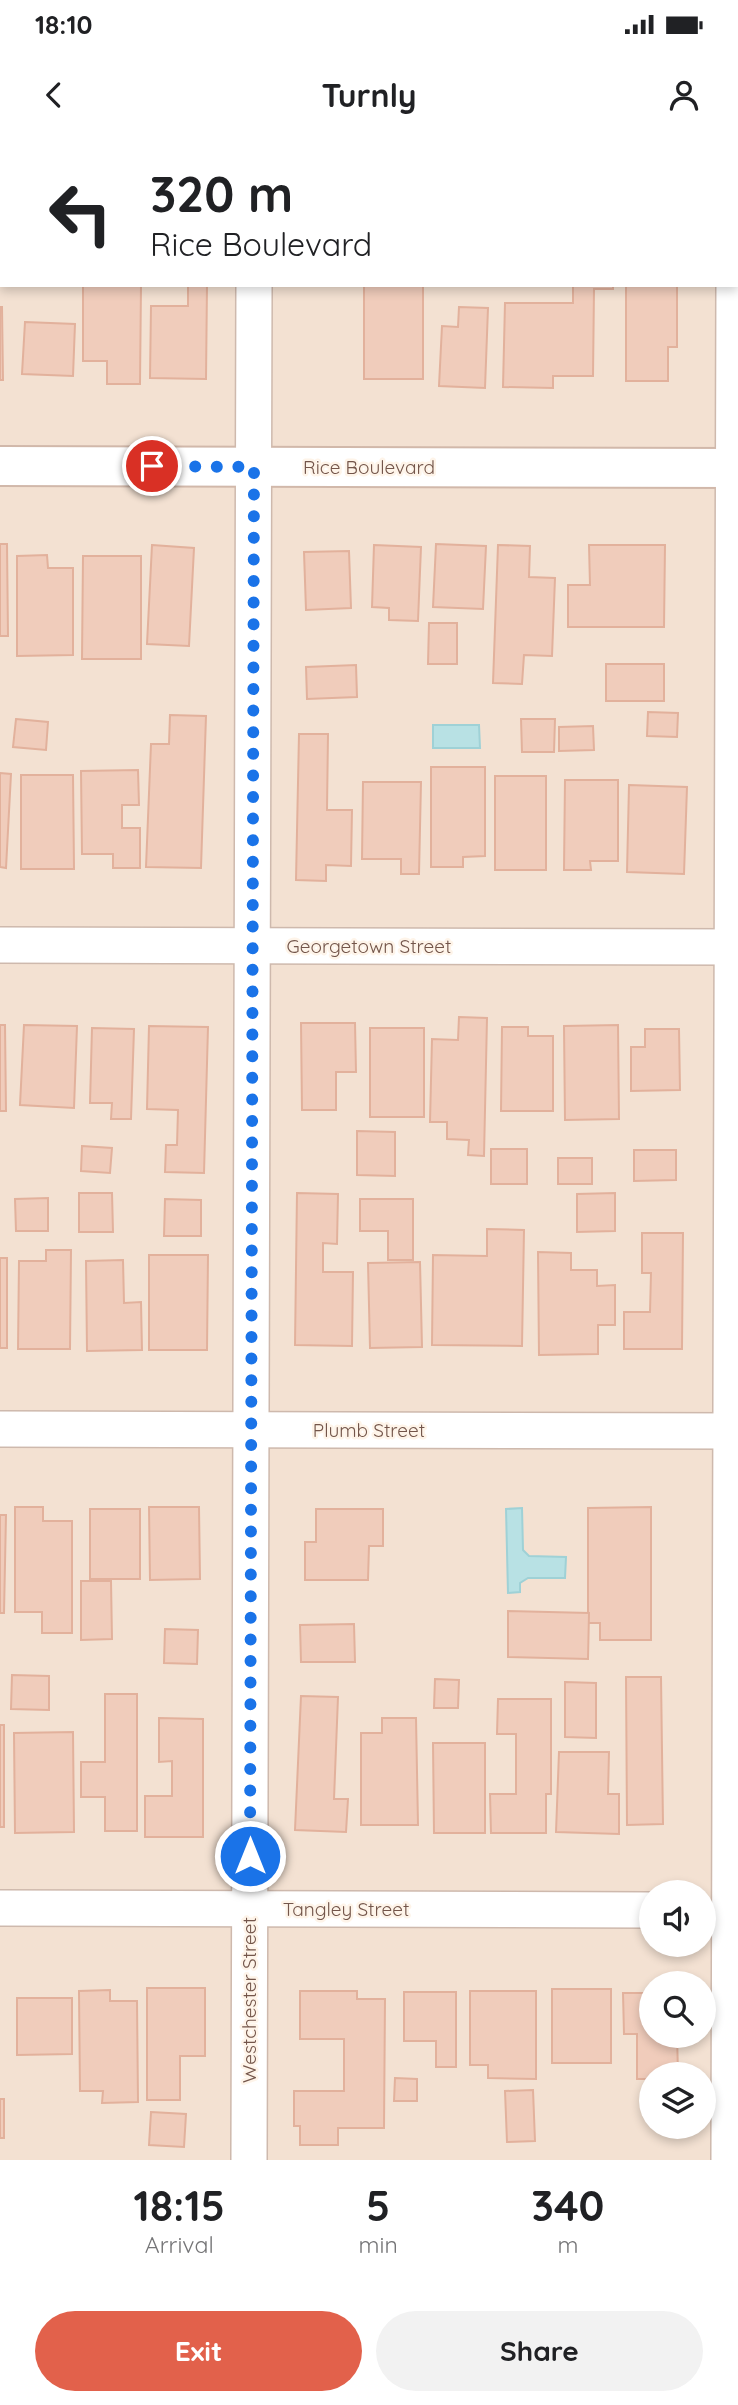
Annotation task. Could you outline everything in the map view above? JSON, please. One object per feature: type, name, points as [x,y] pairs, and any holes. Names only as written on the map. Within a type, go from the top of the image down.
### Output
[{"type":"street","name":"Westchester Street","points":[[249,2160],[254,287]]},
{"type":"street","points":[[729,2160],[724,1910],[735,1431],[734,287]]},
{"type":"street","name":"Rice Boulevard","points":[[0,466],[736,468]]},
{"type":"street","name":"Georgetown Street","points":[[0,945],[735,947]]},
{"type":"street","name":"Plumb Street","points":[[0,1429],[735,1431]]},
{"type":"street","name":"Tangley Street","points":[[0,1908],[639,1910]]},
{"type":"shaded area","points":[[0,287],[738,287],[738,2160],[0,2160]]},
{"type":"water","points":[[433,725],[479,725],[480,748],[433,748]]},
{"type":"water","points":[[522,1508],[523,1550],[529,1556],[566,1557],[565,1578],[528,1578],[520,1583],[520,1592],[508,1593],[506,1509]]},
{"type":"building","points":[[83,287],[141,287],[140,384],[107,384],[107,361],[83,361]]},
{"type":"building","points":[[188,287],[207,287],[206,379],[150,378],[151,306],[188,306]]},
{"type":"building","points":[[364,287],[423,287],[423,379],[364,379]]},
{"type":"building","points":[[573,287],[613,287],[594,289],[593,376],[553,376],[553,388],[503,387],[505,303],[573,303]]},
{"type":"building","points":[[626,287],[677,287],[677,347],[668,347],[668,381],[626,381]]},
{"type":"building","points":[[2,307],[3,380],[0,380]]},
{"type":"building","points":[[459,307],[488,308],[485,388],[439,386],[442,326],[458,327]]},
{"type":"building","points":[[25,322],[75,324],[73,376],[22,374]]},
{"type":"building","points":[[0,544],[7,544],[8,636],[0,636]]},
{"type":"building","points":[[436,544],[486,546],[483,609],[433,607]]},
{"type":"building","points":[[152,545],[194,548],[189,646],[147,644]]},
{"type":"building","points":[[374,545],[421,547],[418,621],[389,620],[389,608],[372,607]]},
{"type":"building","points":[[498,545],[530,546],[529,577],[555,578],[552,656],[524,655],[522,684],[493,683]]},
{"type":"building","points":[[589,545],[665,545],[664,627],[568,627],[568,585],[590,585]]},
{"type":"building","points":[[349,551],[351,608],[306,610],[304,552]]},
{"type":"building","points":[[47,555],[48,568],[73,568],[73,655],[17,656],[17,556]]},
{"type":"building","points":[[83,556],[141,556],[141,659],[82,659]]},
{"type":"building","points":[[429,623],[457,623],[457,664],[428,664]]},
{"type":"building","points":[[606,664],[664,664],[664,701],[606,701]]},
{"type":"building","points":[[356,665],[357,697],[307,699],[306,667]]},
{"type":"building","points":[[648,712],[678,713],[677,737],[647,736]]},
{"type":"building","points":[[170,715],[206,716],[201,868],[146,867],[151,744],[169,744]]},
{"type":"building","points":[[16,719],[48,722],[46,750],[13,747]]},
{"type":"building","points":[[521,719],[555,719],[554,752],[522,752]]},
{"type":"building","points":[[593,726],[594,750],[559,751],[559,727]]},
{"type":"building","points":[[299,734],[328,734],[327,810],[352,810],[351,866],[326,865],[326,881],[296,880]]},
{"type":"building","points":[[431,767],[485,767],[485,856],[463,857],[463,867],[431,867]]},
{"type":"building","points":[[138,770],[139,805],[122,805],[122,828],[140,828],[140,868],[113,868],[113,854],[82,854],[81,771]]},
{"type":"building","points":[[0,773],[11,774],[6,868],[0,867]]},
{"type":"building","points":[[21,775],[73,775],[74,869],[21,869]]},
{"type":"building","points":[[495,776],[546,776],[546,870],[495,870]]},
{"type":"building","points":[[565,780],[618,780],[618,861],[590,861],[591,870],[564,870]]},
{"type":"building","points":[[363,782],[421,782],[419,874],[401,874],[401,859],[362,859]]},
{"type":"building","points":[[629,785],[687,787],[684,874],[627,872]]},
{"type":"building","points":[[459,1017],[487,1018],[484,1156],[468,1155],[469,1140],[447,1139],[447,1122],[430,1122],[432,1039],[458,1040]]},
{"type":"building","points":[[301,1023],[355,1023],[356,1072],[336,1072],[336,1110],[302,1110]]},
{"type":"building","points":[[0,1025],[5,1025],[6,1111],[0,1111]]},
{"type":"building","points":[[24,1025],[77,1026],[74,1108],[20,1105]]},
{"type":"building","points":[[618,1025],[619,1119],[565,1120],[564,1026]]},
{"type":"building","points":[[149,1026],[208,1027],[204,1173],[165,1172],[166,1145],[177,1145],[178,1110],[147,1109]]},
{"type":"building","points":[[502,1027],[528,1027],[528,1036],[553,1036],[553,1111],[501,1111]]},
{"type":"building","points":[[92,1028],[134,1029],[131,1119],[111,1119],[112,1103],[90,1103]]},
{"type":"building","points":[[370,1028],[424,1028],[424,1117],[370,1117]]},
{"type":"building","points":[[645,1029],[679,1029],[680,1090],[631,1091],[631,1047],[645,1047]]},
{"type":"building","points":[[357,1131],[395,1132],[395,1176],[357,1175]]},
{"type":"building","points":[[82,1146],[112,1148],[110,1173],[81,1171]]},
{"type":"building","points":[[491,1149],[527,1149],[527,1184],[491,1184]]},
{"type":"building","points":[[634,1150],[676,1150],[676,1180],[634,1181]]},
{"type":"building","points":[[558,1158],[592,1158],[592,1184],[558,1184]]},
{"type":"building","points":[[79,1193],[112,1193],[113,1232],[79,1232]]},
{"type":"building","points":[[297,1193],[338,1194],[337,1244],[323,1243],[323,1272],[353,1272],[352,1346],[295,1345]]},
{"type":"building","points":[[615,1193],[615,1231],[577,1232],[577,1194]]},
{"type":"building","points":[[48,1198],[48,1231],[16,1231],[15,1199]]},
{"type":"building","points":[[165,1199],[201,1200],[201,1236],[164,1236]]},
{"type":"building","points":[[360,1199],[413,1199],[413,1260],[388,1260],[388,1231],[360,1231]]},
{"type":"building","points":[[487,1229],[524,1230],[522,1346],[432,1345],[433,1255],[487,1256]]},
{"type":"building","points":[[642,1233],[683,1233],[682,1349],[624,1349],[624,1312],[650,1312],[651,1273],[642,1273]]},
{"type":"building","points":[[46,1250],[71,1250],[70,1349],[18,1349],[19,1261],[46,1261]]},
{"type":"building","points":[[538,1252],[571,1253],[571,1270],[597,1270],[597,1286],[615,1285],[615,1325],[598,1325],[598,1354],[539,1355]]},
{"type":"building","points":[[149,1255],[208,1255],[207,1350],[149,1350]]},
{"type":"building","points":[[0,1258],[7,1258],[7,1348],[0,1348]]},
{"type":"building","points":[[123,1260],[124,1303],[141,1302],[142,1350],[87,1351],[86,1261]]},
{"type":"building","points":[[420,1262],[422,1347],[370,1348],[368,1263]]},
{"type":"building","points":[[15,1507],[43,1507],[43,1521],[72,1521],[72,1633],[42,1633],[42,1612],[15,1612]]},
{"type":"building","points":[[149,1507],[199,1507],[200,1579],[150,1580]]},
{"type":"building","points":[[651,1507],[651,1640],[600,1640],[600,1623],[588,1623],[588,1508]]},
{"type":"building","points":[[90,1509],[140,1509],[140,1579],[90,1579]]},
{"type":"building","points":[[316,1509],[383,1509],[383,1546],[369,1546],[368,1580],[305,1580],[305,1542],[316,1542]]},
{"type":"building","points":[[0,1515],[6,1515],[4,1613],[0,1613]]},
{"type":"building","points":[[81,1581],[111,1581],[112,1639],[81,1640]]},
{"type":"building","points":[[508,1611],[589,1613],[588,1659],[508,1657]]},
{"type":"building","points":[[354,1624],[355,1662],[301,1662],[300,1625]]},
{"type":"building","points":[[165,1629],[198,1630],[197,1664],[164,1663]]},
{"type":"building","points":[[12,1675],[49,1676],[49,1710],[11,1709]]},
{"type":"building","points":[[626,1677],[661,1677],[663,1824],[627,1825]]},
{"type":"building","points":[[435,1679],[459,1680],[458,1708],[434,1708]]},
{"type":"building","points":[[565,1682],[596,1683],[596,1738],[565,1737]]},
{"type":"building","points":[[105,1694],[137,1694],[137,1831],[105,1831],[105,1797],[81,1797],[81,1762],[105,1762]]},
{"type":"building","points":[[301,1696],[338,1697],[334,1799],[348,1799],[346,1832],[295,1830]]},
{"type":"building","points":[[498,1699],[551,1699],[551,1794],[546,1794],[546,1833],[491,1833],[490,1794],[516,1794],[516,1734],[497,1734]]},
{"type":"building","points":[[159,1718],[203,1719],[203,1837],[145,1837],[145,1796],[172,1796],[172,1761],[159,1762]]},
{"type":"building","points":[[382,1718],[416,1718],[418,1825],[361,1825],[361,1733],[382,1733]]},
{"type":"building","points":[[0,1725],[4,1725],[4,1827],[0,1827]]},
{"type":"building","points":[[73,1732],[74,1832],[15,1833],[14,1733]]},
{"type":"building","points":[[433,1743],[485,1743],[485,1833],[434,1833]]},
{"type":"building","points":[[559,1752],[609,1752],[608,1794],[619,1794],[619,1834],[556,1832]]},
{"type":"building","points":[[147,1988],[205,1988],[205,2056],[180,2056],[180,2100],[147,2100]]},
{"type":"building","points":[[552,1989],[611,1989],[611,2063],[552,2063]]},
{"type":"building","points":[[110,1990],[110,2001],[137,2001],[138,2102],[102,2103],[103,2091],[80,2091],[79,1991]]},
{"type":"building","points":[[300,1991],[357,1991],[357,1999],[385,1999],[384,2128],[338,2128],[338,2145],[300,2145],[300,2126],[294,2126],[294,2091],[344,2091],[344,2039],[300,2039]]},
{"type":"building","points":[[470,1991],[536,1991],[536,2079],[488,2078],[488,2065],[470,2065]]},
{"type":"building","points":[[404,1992],[456,1992],[456,2067],[436,2067],[436,2041],[404,2041]]},
{"type":"building","points":[[623,1993],[639,1993],[639,2048],[677,2048],[678,2062],[639,2062],[637,2079],[637,2034],[624,2034]]},
{"type":"building","points":[[17,1998],[72,1998],[72,2054],[17,2055]]},
{"type":"building","points":[[395,2078],[417,2079],[417,2101],[394,2101]]},
{"type":"building","points":[[533,2090],[535,2141],[507,2142],[505,2091]]},
{"type":"building","points":[[0,2099],[4,2099],[4,2138],[0,2138]]},
{"type":"building","points":[[151,2112],[186,2114],[184,2147],[149,2145]]},
{"type":"route","points":[[152,466],[254,467],[250,1856]]}]
